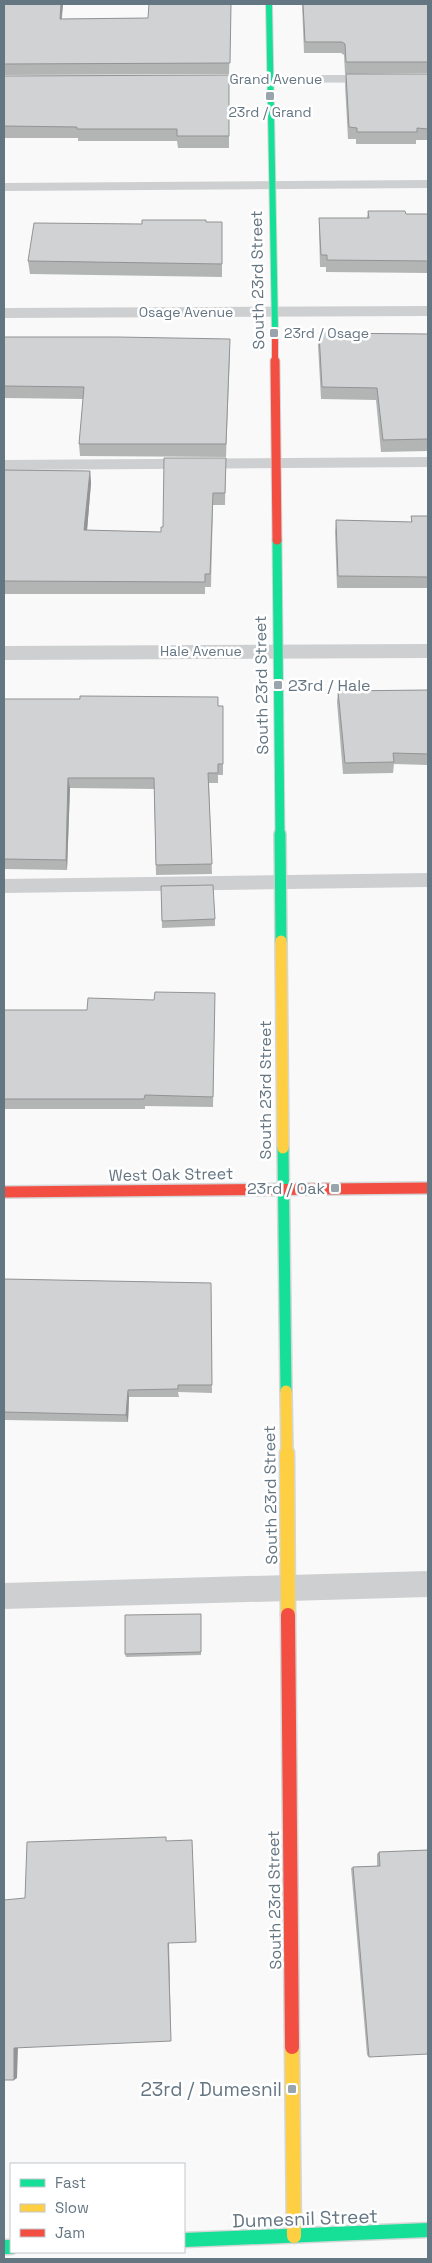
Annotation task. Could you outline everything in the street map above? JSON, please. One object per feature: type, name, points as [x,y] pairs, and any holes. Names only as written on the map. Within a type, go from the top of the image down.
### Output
[{"type":"street","name":"South 23rd Street","points":[[269,4],[274,311],[294,2236]]},
{"type":"street","name":"Grand Avenue","points":[[181,80],[428,79]]},
{"type":"street","name":"Osage Avenue","points":[[4,313],[428,310]]},
{"type":"street","name":"Hale Avenue","points":[[4,653],[428,651]]},
{"type":"street","name":"West Oak Street","points":[[4,1192],[428,1188]]},
{"type":"street","name":"Dumesnil Street","points":[[185,2240],[428,2230]]},
{"type":"lane","points":[[4,187],[428,184]]},
{"type":"lane","points":[[4,465],[428,462]]},
{"type":"lane","points":[[4,886],[428,880]]},
{"type":"lane","points":[[4,1596],[428,1584]]},
{"type":"building","points":[[4,4],[61,4],[60,19],[148,18],[149,4],[231,4],[230,63],[4,64]]},
{"type":"building","points":[[303,4],[428,4],[428,62],[346,62],[345,44],[342,42],[305,42]]},
{"type":"building","points":[[346,74],[428,74],[428,129],[417,128],[417,132],[357,132],[357,128],[349,127]]},
{"type":"building","points":[[229,75],[229,136],[177,136],[177,129],[77,129],[77,127],[4,126],[4,76]]},
{"type":"building","points":[[368,211],[405,211],[406,214],[428,214],[428,261],[327,260],[327,255],[321,255],[319,218],[369,218]]},
{"type":"building","points":[[142,220],[206,220],[206,222],[222,222],[222,264],[28,261],[34,223],[142,224]]},
{"type":"building","points":[[319,333],[428,334],[428,439],[383,440],[377,388],[322,387]]},
{"type":"building","points":[[4,337],[230,339],[226,444],[79,444],[84,387],[4,386]]},
{"type":"building","points":[[164,458],[226,458],[225,493],[213,493],[210,574],[205,574],[205,582],[4,581],[4,470],[90,471],[84,530],[161,532],[161,527],[163,527]]},
{"type":"building","points":[[411,516],[428,516],[428,577],[338,576],[336,520],[412,522]]},
{"type":"building","points":[[428,690],[428,754],[393,753],[394,762],[345,763],[338,691]]},
{"type":"building","points":[[80,696],[218,697],[218,706],[223,706],[223,764],[218,764],[218,773],[208,773],[212,864],[156,865],[154,778],[68,778],[66,860],[4,859],[4,699],[80,699]]},
{"type":"building","points":[[213,885],[215,919],[162,921],[161,886]]},
{"type":"building","points":[[155,992],[215,993],[213,1097],[145,1095],[144,1099],[4,1099],[4,1010],[87,1010],[88,998],[154,1000]]},
{"type":"building","points":[[4,1279],[211,1283],[212,1385],[178,1385],[178,1389],[128,1390],[126,1415],[4,1412]]},
{"type":"building","points":[[201,1614],[201,1652],[125,1654],[125,1615]]},
{"type":"building","points":[[166,1837],[166,1841],[192,1840],[196,1942],[168,1943],[171,2041],[14,2048],[14,2080],[4,2080],[4,1900],[25,1898],[27,1842]]},
{"type":"building","points":[[428,1850],[428,2054],[369,2057],[353,1867],[380,1866],[379,1852]]},
{"type":"traffic: fast","points":[[269,4],[275,330]]},
{"type":"traffic: fast","points":[[277,540],[281,941]]},
{"type":"traffic: fast","points":[[283,1148],[286,1391]]},
{"type":"traffic: fast","points":[[185,2240],[428,2230]]},
{"type":"traffic: fast","points":[[4,2247],[10,2247]]},
{"type":"traffic: slow","points":[[281,941],[283,1148]]},
{"type":"traffic: slow","points":[[286,1391],[288,1615]]},
{"type":"traffic: slow","points":[[292,2047],[294,2236]]},
{"type":"traffic: jam","points":[[275,330],[277,540]]},
{"type":"traffic: jam","points":[[4,1192],[428,1188]]},
{"type":"traffic: jam","points":[[288,1615],[292,2047]]},
{"type":"place","name":"23rd / Grand","points":[[270,96]]},
{"type":"place","name":"23rd / Osage","points":[[274,333]]},
{"type":"place","name":"23rd / Hale","points":[[278,685]]},
{"type":"place","name":"23rd / Oak","points":[[335,1188]]},
{"type":"place","name":"23rd / Dumesnil","points":[[292,2089]]}]
